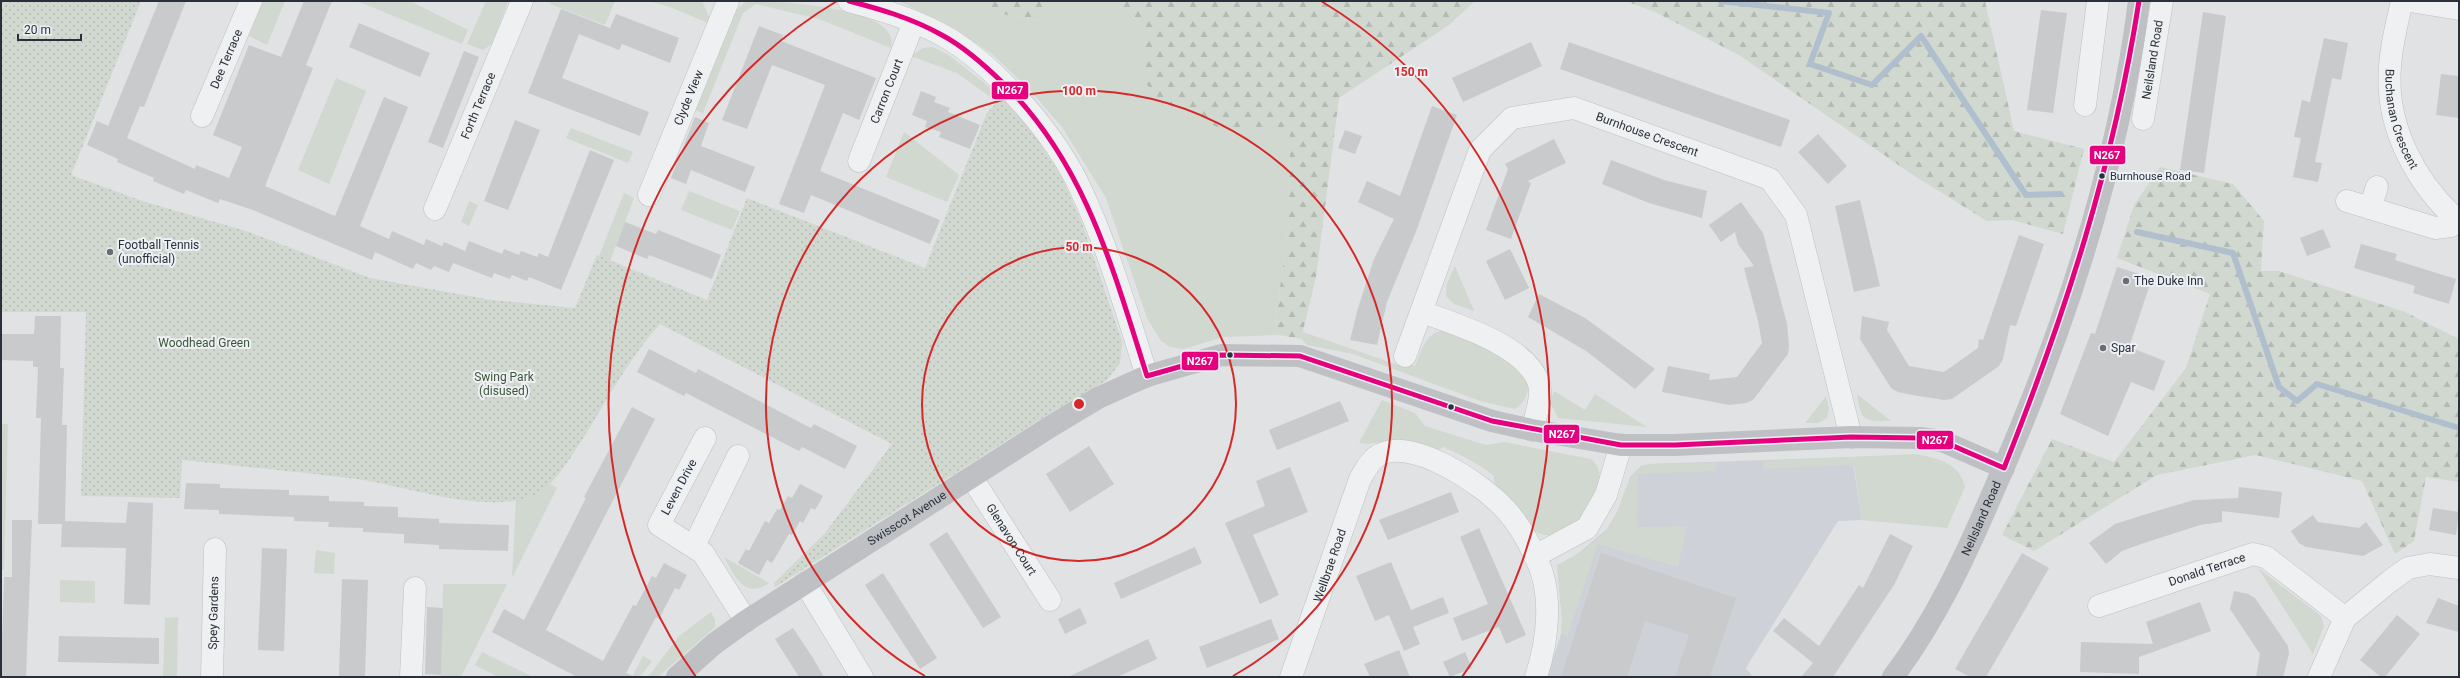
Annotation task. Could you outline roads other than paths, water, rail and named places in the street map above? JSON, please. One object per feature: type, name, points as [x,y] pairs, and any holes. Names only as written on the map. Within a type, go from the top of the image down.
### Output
[{"type":"street","name":"Dee Terrace","points":[[202,116],[251,1]]},
{"type":"street","name":"Forth Terrace","points":[[435,210],[522,1]]},
{"type":"street","name":"Clyde View","points":[[649,195],[728,1]]},
{"type":"street","points":[[850,1],[880,9],[914,22],[951,40],[977,61],[1014,95],[1050,138],[1081,189],[1101,238],[1147,376],[1221,355],[1300,356],[1492,421],[1532,430],[1621,445],[1675,445],[1851,437],[1916,437],[1942,441],[2004,468]]},
{"type":"street","points":[[2085,105],[2098,1]]},
{"type":"street","name":"Neilsland Road","points":[[1893,677],[1936,614],[2004,468],[2043,374],[2071,294],[2103,188],[2139,1]]},
{"type":"street","name":"Neilsland Road","points":[[2143,119],[2162,1]]},
{"type":"street","name":"Buchanan Crescent","points":[[2402,1],[2392,43],[2390,69],[2390,97],[2396,125],[2408,155],[2422,181],[2440,203],[2458,221]]},
{"type":"street","points":[[2410,1],[2459,9]]},
{"type":"street","name":"Carron Court","points":[[859,161],[914,22]]},
{"type":"street","name":"Burnhouse Crescent","points":[[1405,356],[1480,150],[1512,118],[1574,108],[1770,179],[1796,215],[1851,437]]},
{"type":"street","points":[[2370,208],[2377,187]]},
{"type":"street","points":[[2347,201],[2435,228],[2451,226],[2458,221]]},
{"type":"street","points":[[1422,312],[1464,327],[1514,352],[1530,368],[1540,385],[1532,430]]},
{"type":"street","name":"Swisscot Avenue","points":[[677,677],[714,644],[746,621],[805,583],[1053,425],[1098,398],[1147,376]]},
{"type":"street","name":"Leven Drive","points":[[705,438],[659,525],[703,553],[746,621]]},
{"type":"street","points":[[1536,677],[1544,652],[1547,612],[1543,581],[1536,556],[1587,528],[1606,495],[1621,445]]},
{"type":"street","name":"Wellbrae Road","points":[[1291,677],[1360,479],[1376,457],[1389,451],[1400,450],[1420,454],[1472,481],[1506,510],[1536,556]]},
{"type":"street","points":[[694,546],[738,456]]},
{"type":"street","name":"Glenavon Court","points":[[972,478],[1050,600]]},
{"type":"street","name":"Spey Gardens","points":[[212,677],[215,549]]},
{"type":"street","name":"Donald Terrace","points":[[2099,606],[2252,554],[2266,557],[2345,618]]},
{"type":"street","points":[[2319,677],[2345,618],[2390,580],[2408,568],[2430,564],[2459,568]]},
{"type":"street","points":[[805,583],[862,677]]},
{"type":"street","points":[[411,677],[415,588]]},
{"type":"waterway","points":[[1721,1],[1829,13],[1810,64],[1872,85],[1921,36],[2026,195],[2060,194]]},
{"type":"waterway","points":[[2137,232],[2233,253],[2279,387],[2297,401],[2317,384],[2459,428]]},
{"type":"place","name":"Burnhouse Road","points":[[2102,176]]},
{"type":"place","name":"Football Tennis (unofficial)","points":[[110,252]]},
{"type":"place","name":"The Duke Inn","points":[[2126,281]]},
{"type":"place","name":"Spar","points":[[2103,348]]},
{"type":"park label","name":"Woodhead Green","points":[[204,343]]},
{"type":"park label","name":"Swing Park (disused)","points":[[504,384]]}]
